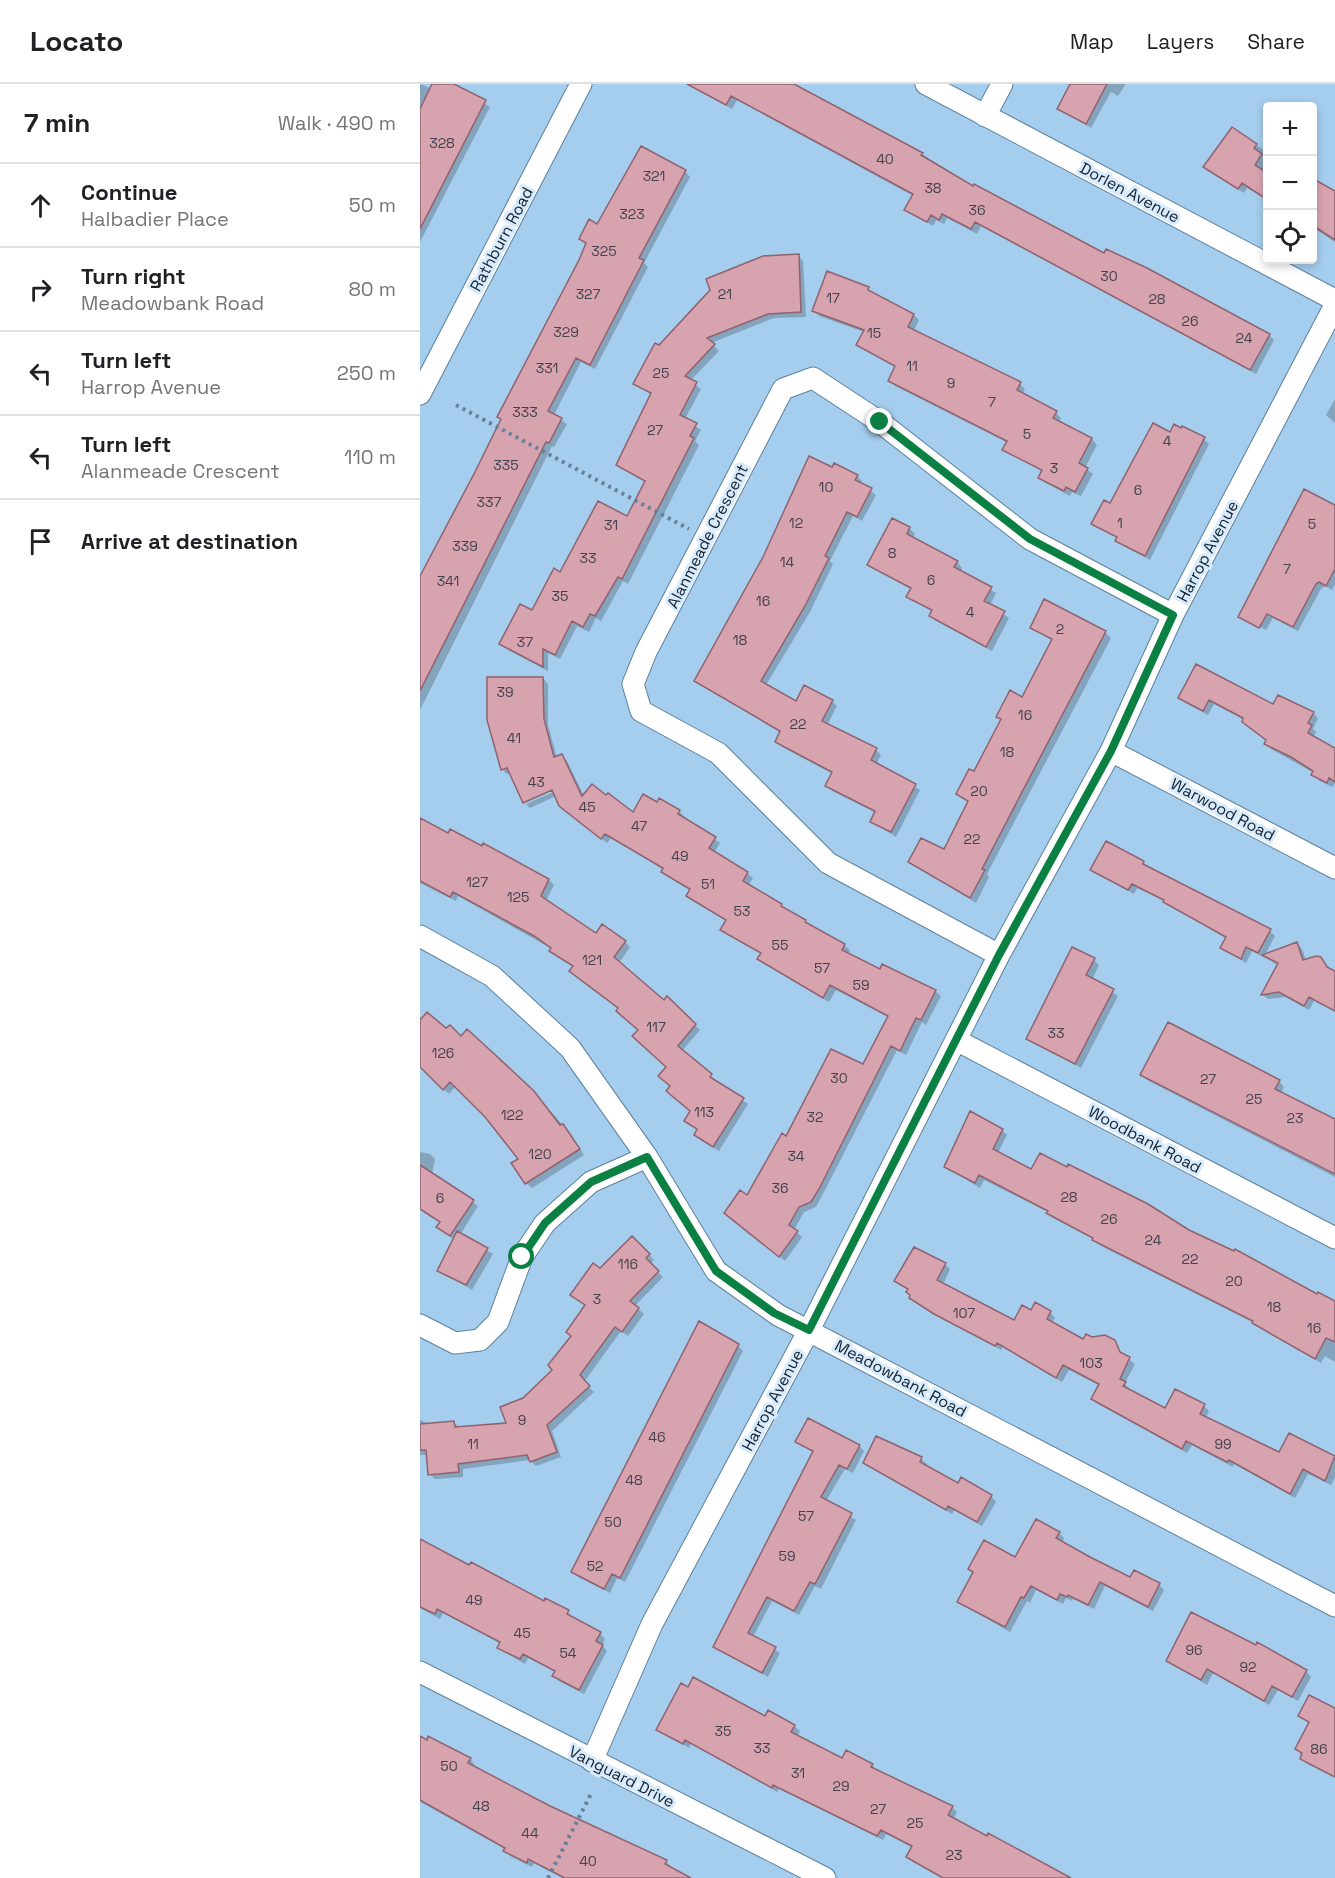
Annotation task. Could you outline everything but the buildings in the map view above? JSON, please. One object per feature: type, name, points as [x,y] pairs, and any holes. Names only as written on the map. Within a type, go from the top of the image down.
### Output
[{"type":"street","name":"Dorlen Avenue","points":[[926,84],[1335,300]]},
{"type":"street","points":[[985,116],[1002,84]]},
{"type":"street","name":"Rathburn Road","points":[[420,394],[574,86]]},
{"type":"street","name":"Harrop Avenue","points":[[592,1761],[652,1624],[809,1330],[999,955],[1111,751],[1173,615],[1335,304]]},
{"type":"street","name":"Alanmeade Crescent","points":[[999,955],[828,863],[718,753],[641,711],[633,684],[646,652],[707,539],[783,388],[813,378],[880,422],[1030,539],[1173,615]]},
{"type":"street","name":"Warwood Road","points":[[1111,751],[1335,868]]},
{"type":"street","name":"Meadowbank Road","points":[[420,936],[492,976],[570,1048],[647,1157],[716,1271],[774,1313],[1335,1606]]},
{"type":"street","name":"Woodbank Road","points":[[956,1040],[1335,1238]]},
{"type":"street","points":[[420,1325],[455,1343],[480,1340],[498,1323],[522,1257],[545,1223],[591,1182],[647,1157]]},
{"type":"street","name":"Vanguard Drive","points":[[420,1672],[825,1878]]},
{"type":"path","points":[[456,405],[707,539]]},
{"type":"path","points":[[548,1878],[592,1792]]},
{"type":"route","points":[[522,1257],[545,1223],[591,1182],[647,1157],[716,1271],[774,1313],[809,1330],[999,955],[1111,751],[1173,615],[1073,564],[1030,539],[880,422]]}]
